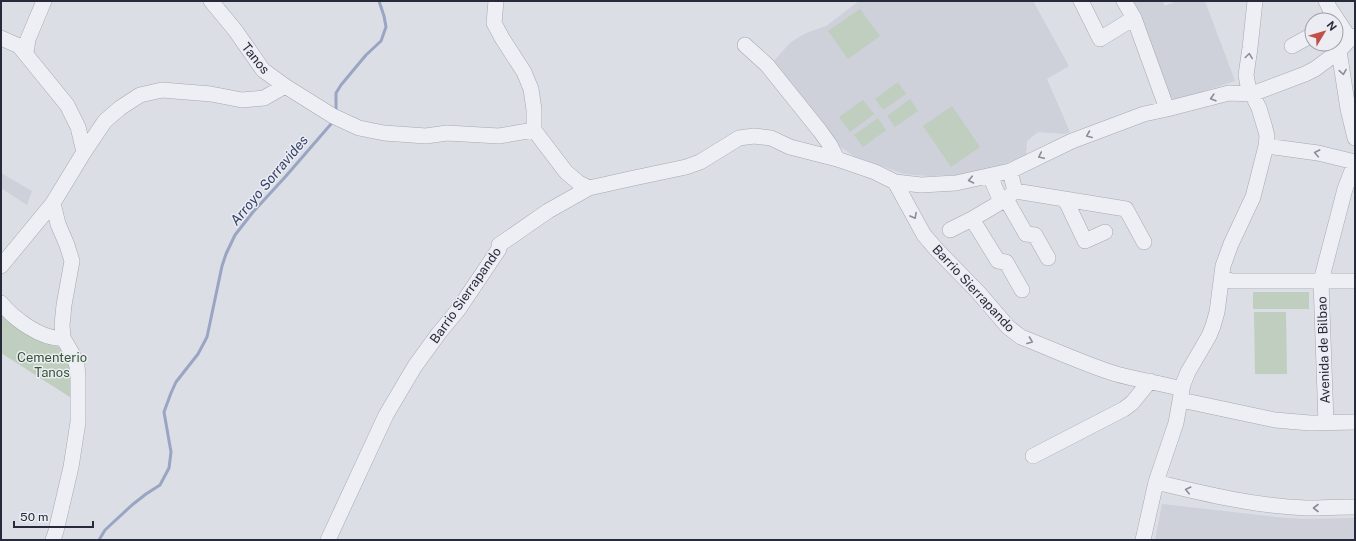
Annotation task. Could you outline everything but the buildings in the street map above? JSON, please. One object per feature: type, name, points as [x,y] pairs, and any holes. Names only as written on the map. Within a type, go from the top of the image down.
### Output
[{"type":"street","points":[[26,53],[28,39],[44,1]]},
{"type":"street","name":"Tanos","points":[[211,1],[235,30],[263,70],[285,86],[338,118],[359,128],[384,133],[426,136],[447,133],[499,136],[534,130]]},
{"type":"street","points":[[496,1],[494,23],[524,72],[531,89],[534,110],[534,130],[566,172],[579,184],[589,188]]},
{"type":"street","points":[[1081,1],[1100,38],[1134,18]]},
{"type":"street","points":[[1124,1],[1134,18],[1167,109]]},
{"type":"street","points":[[1143,540],[1156,482],[1176,423],[1188,372],[1209,336],[1213,326],[1217,312],[1223,266],[1253,197],[1266,146],[1267,136],[1265,128],[1259,108],[1248,86],[1246,75],[1255,1]]},
{"type":"street","points":[[1326,1],[1331,12]]},
{"type":"street","points":[[1344,29],[1353,38],[1344,46]]},
{"type":"street","points":[[1,38],[19,46],[26,53],[67,105],[78,127],[84,152]]},
{"type":"street","points":[[1292,46],[1304,39]]},
{"type":"street","points":[[745,45],[767,65],[820,131],[830,145],[837,159]]},
{"type":"street","points":[[1252,94],[1310,71],[1338,52]]},
{"type":"street","points":[[1339,52],[1348,108],[1355,138]]},
{"type":"street","points":[[1,266],[53,203],[105,121],[120,108],[140,95],[162,90],[212,94],[242,100],[264,98],[285,86]]},
{"type":"street","name":"Barrio Sierrapando","points":[[328,540],[386,415],[415,366],[458,310],[498,249],[499,245],[548,211],[589,188],[686,167],[700,162],[739,138],[754,136],[771,138],[790,147],[837,159],[875,172],[895,182],[921,185],[956,183],[1010,172],[1072,141],[1138,116],[1229,93],[1252,94]]},
{"type":"street","points":[[1222,277],[1230,281],[1321,281],[1351,186],[1355,163],[1318,152],[1266,146]]},
{"type":"street","points":[[1008,197],[1010,172]]},
{"type":"street","points":[[990,176],[1008,197],[1026,234],[1035,235],[1048,258]]},
{"type":"street","name":"Barrio Sierrapando","points":[[895,182],[928,240],[978,292],[1008,327],[1020,337],[1115,373],[1150,381],[1182,394],[1274,420],[1293,423],[1326,423]]},
{"type":"street","points":[[1008,197],[1065,199],[1126,209],[1144,242]]},
{"type":"street","name":"Barrio Sierrapando","points":[[950,230],[972,219],[1008,197]]},
{"type":"street","points":[[1065,199],[1085,241],[1105,232]]},
{"type":"street","points":[[53,203],[58,224],[72,261],[62,325],[63,338],[71,351],[77,366],[78,376],[78,422],[71,467],[53,540]]},
{"type":"street","points":[[972,219],[998,260],[1006,262],[1022,290]]},
{"type":"street","name":"Avenida de Bilbao","points":[[1355,281],[1321,281],[1326,423],[1355,422]]},
{"type":"street","points":[[1,303],[8,312],[43,334],[55,339],[63,338]]},
{"type":"street","points":[[1033,456],[1124,409],[1132,403],[1150,381]]},
{"type":"street","points":[[1156,482],[1262,504],[1306,508],[1355,506]]},
{"type":"shaded area","points":[[859,1],[1033,1],[1069,66],[1047,79],[1070,132],[1065,134],[1038,132],[1027,141],[1026,155],[999,166],[958,175],[929,176],[904,174],[854,156],[836,144],[772,63],[791,42],[806,33],[826,26]]},
{"type":"shaded area","points":[[1129,1],[1162,1],[1165,6],[1177,1],[1205,1],[1235,81],[1177,100],[1169,97]]},
{"type":"shaded area","points":[[1,173],[32,191],[27,205],[1,188]]},
{"type":"shaded area","points":[[1162,504],[1286,518],[1355,518],[1355,540],[1155,540]]},
{"type":"green space","points":[[860,9],[880,36],[848,59],[828,31]]},
{"type":"green space","points":[[898,82],[906,94],[883,110],[875,99]]},
{"type":"green space","points":[[910,99],[918,111],[895,127],[887,116]]},
{"type":"green space","points":[[863,100],[874,114],[850,132],[839,117]]},
{"type":"green space","points":[[952,106],[980,147],[951,167],[923,126]]},
{"type":"green space","points":[[878,118],[886,130],[863,147],[854,135]]},
{"type":"green space","points":[[1253,292],[1309,292],[1309,309],[1253,309]]},
{"type":"green space","name":"Cementerio Tanos","points":[[1,307],[15,321],[67,352],[74,366],[73,399],[1,353]]},
{"type":"green space","points":[[1254,312],[1286,312],[1287,374],[1255,374]]},
{"type":"waterway","name":"Arroyo Sorravides","points":[[336,113],[336,93],[366,55],[381,41],[386,27],[379,1]]},
{"type":"waterway","name":"Arroyo Sorravides","points":[[99,540],[105,530],[132,505],[160,485],[169,468],[171,452],[164,412],[176,382],[198,354],[207,337],[222,266],[235,235],[253,212],[286,176],[333,120]]}]
